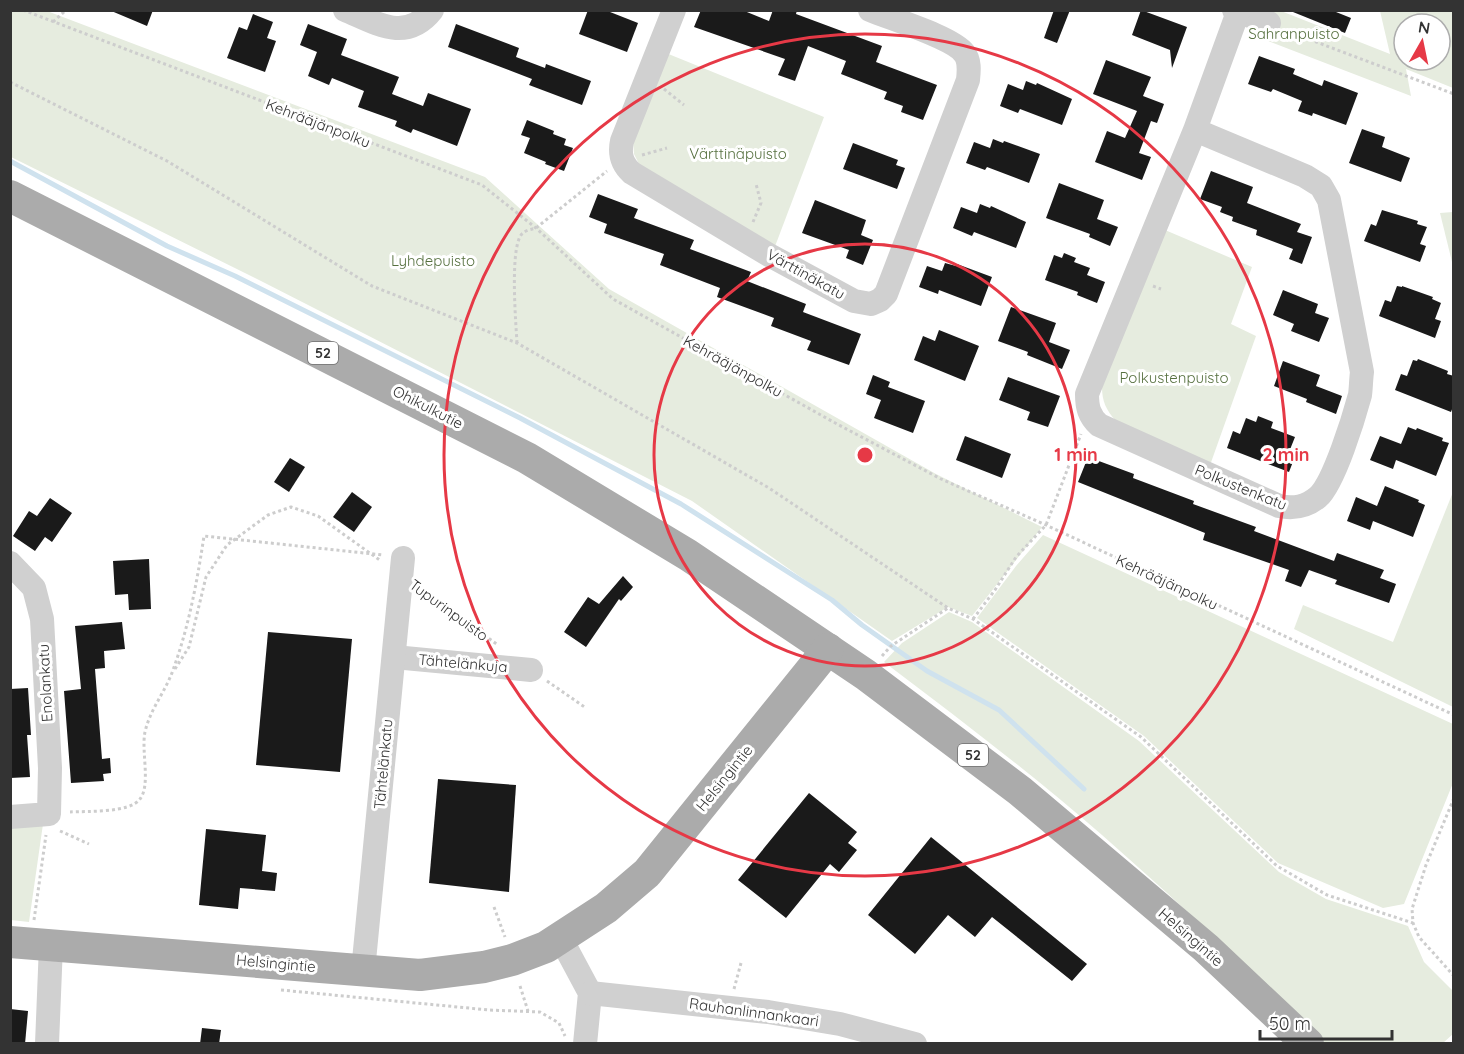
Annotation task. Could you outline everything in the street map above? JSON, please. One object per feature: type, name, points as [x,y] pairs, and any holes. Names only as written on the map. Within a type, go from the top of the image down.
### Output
[{"type":"main road","name":"Ohikulkutie","points":[[10,196],[527,458],[688,555],[828,649]]},
{"type":"main road","name":"Helsingintie","points":[[31,943],[420,975],[484,967],[512,960],[560,938],[606,908],[647,873],[828,649],[1020,790],[1206,948],[1308,1044]]},
{"type":"street","points":[[345,10],[395,28],[408,28],[419,24],[432,10]]},
{"type":"street","points":[[621,159],[622,141],[674,10]]},
{"type":"street","name":"Värttinäkatu","points":[[621,159],[632,174],[854,301],[871,304],[880,300],[886,294],[968,80],[969,66],[964,53],[950,42],[870,10]]},
{"type":"street","points":[[1089,413],[1087,394],[1195,130],[1236,11],[1269,23]]},
{"type":"street","name":"Polkustenkatu","points":[[1089,413],[1099,425],[1279,506],[1292,509],[1306,505],[1317,498],[1326,487],[1347,435],[1360,394],[1362,372],[1329,200],[1321,186],[1305,176],[1195,130]]},
{"type":"street","name":"Enolankatu","points":[[10,563],[34,588],[42,619],[50,768],[48,820]]},
{"type":"street","name":"Tähtelänkatu","points":[[363,971],[402,567]]},
{"type":"street","name":"Tähtelänkuja","points":[[394,657],[531,670]]},
{"type":"street","points":[[10,818],[48,820]]},
{"type":"street","points":[[560,938],[590,993],[585,1044]]},
{"type":"street","points":[[31,943],[47,1044]]},
{"type":"street","name":"Rauhanlinnankaari","points":[[590,993],[768,1012],[840,1024],[915,1044]]},
{"type":"path","name":"Kehrääjänpolku","points":[[23,10],[482,185],[536,228],[613,299],[837,424],[941,479],[1046,525],[1454,715]]},
{"type":"path","points":[[53,22],[66,10]]},
{"type":"path","points":[[1269,23],[1454,94]]},
{"type":"path","points":[[646,80],[663,88],[684,105]]},
{"type":"path","points":[[10,82],[167,161],[372,286],[517,343],[769,488],[948,608],[973,619],[1141,737],[1277,866],[1327,895],[1413,923]]},
{"type":"path","points":[[517,343],[514,275],[518,240],[523,232],[536,228],[621,159]]},
{"type":"path","points":[[745,240],[761,203],[756,184]]},
{"type":"path","points":[[973,619],[1016,557],[1046,525],[1089,413]]},
{"type":"path","name":"Tupurinpuisto","points":[[48,820],[123,809],[140,801],[145,785],[143,750],[146,729],[155,705],[189,647],[206,577],[227,545],[268,515],[291,507],[318,516],[371,554],[402,567]]},
{"type":"path","name":"Tupurinpuisto","points":[[172,673],[194,601],[204,536],[237,538],[371,554],[402,567],[531,670],[586,708]]},
{"type":"path","points":[[866,675],[891,646],[948,608]]},
{"type":"path","points":[[1454,798],[1412,909],[1413,923],[1419,937],[1454,976]]},
{"type":"path","points":[[31,943],[48,820],[89,844]]},
{"type":"path","points":[[494,907],[504,937]]},
{"type":"path","points":[[734,991],[741,963]]},
{"type":"path","points":[[520,986],[528,1011]]},
{"type":"path","points":[[276,990],[489,1010],[540,1012],[559,1023],[565,1036],[564,1044]]},
{"type":"green space","name":"Lyhdepuisto","points":[[10,11],[47,11],[485,177],[609,289],[936,474],[1042,527],[972,616],[948,607],[892,641],[692,501],[261,281],[11,157]]},
{"type":"green space","name":"Sahranpuisto","points":[[1270,11],[1281,11],[1390,54],[1380,11],[1453,11],[1453,88],[1413,72],[1452,72],[1452,12],[1392,12],[1392,72],[1407,72],[1411,96],[1260,38]]},
{"type":"green space","name":"Värttinäpuisto","points":[[666,53],[824,117],[774,249],[642,170],[634,154],[633,141]]},
{"type":"green space","points":[[1454,212],[1453,266],[1440,213]]},
{"type":"green space","name":"Polkustenpuisto","points":[[1165,230],[1252,267],[1231,324],[1256,336],[1209,468],[1116,421],[1107,409],[1103,397],[1102,387]]},
{"type":"green space","points":[[1453,492],[1454,707],[1294,629],[1303,605],[1393,642]]},
{"type":"green space","points":[[1043,535],[1453,724],[1453,783],[1404,904],[1383,908],[1278,863],[1144,736],[977,618],[1016,566]]},
{"type":"green space","points":[[949,612],[972,622],[1139,741],[1279,872],[1326,899],[1408,926],[1424,962],[1453,991],[1453,1034],[1443,1043],[1323,1043],[1215,937],[1076,812],[884,662],[902,643]]},
{"type":"green space","points":[[43,824],[29,922],[11,920],[11,827]]},
{"type":"building","points":[[109,10],[153,10],[147,26]]},
{"type":"building","points":[[588,10],[605,10],[638,23],[627,52],[579,34]]},
{"type":"building","points":[[701,10],[742,10],[769,21],[773,10],[797,10],[796,14],[882,46],[876,62],[937,85],[923,120],[901,112],[903,106],[884,99],[887,92],[841,74],[846,61],[808,46],[795,81],[778,75],[785,59],[694,27]]},
{"type":"building","points":[[1054,10],[1070,10],[1057,43],[1044,38]]},
{"type":"building","points":[[1141,10],[1187,27],[1172,68],[1170,50],[1132,35]]},
{"type":"building","points":[[1288,10],[1331,10],[1351,18],[1345,33]]},
{"type":"building","points":[[253,14],[273,22],[267,38],[276,41],[265,72],[227,58],[239,27],[247,30]]},
{"type":"building","points":[[308,24],[347,39],[341,55],[399,77],[392,94],[423,106],[428,93],[471,109],[457,146],[413,129],[411,133],[395,126],[397,121],[358,107],[364,91],[332,78],[329,85],[308,76],[317,52],[300,45]]},
{"type":"building","points":[[456,24],[519,48],[516,57],[545,68],[546,64],[591,81],[582,105],[529,85],[532,79],[448,47]]},
{"type":"building","points":[[1259,56],[1295,69],[1293,74],[1322,86],[1324,80],[1358,93],[1346,125],[1313,113],[1312,116],[1298,111],[1302,101],[1273,89],[1271,92],[1248,84]]},
{"type":"building","points":[[1106,60],[1151,77],[1143,96],[1164,104],[1157,123],[1151,121],[1139,153],[1151,157],[1142,180],[1095,162],[1107,131],[1125,138],[1137,111],[1093,94]]},
{"type":"building","points":[[1026,81],[1036,85],[1037,83],[1072,99],[1062,125],[1020,109],[1018,113],[1000,106],[1008,84],[1023,90]]},
{"type":"building","points":[[527,120],[554,131],[553,134],[566,139],[564,145],[573,148],[564,171],[524,153],[530,138],[521,135]]},
{"type":"building","points":[[1362,129],[1385,137],[1382,147],[1410,158],[1401,182],[1349,163]]},
{"type":"building","points":[[993,139],[1040,154],[1029,183],[987,167],[985,170],[966,163],[974,142],[990,148]]},
{"type":"building","points":[[853,143],[898,160],[896,165],[905,168],[897,189],[843,169]]},
{"type":"building","points":[[1211,171],[1253,187],[1247,203],[1301,224],[1297,232],[1312,237],[1302,264],[1289,259],[1293,249],[1256,235],[1257,230],[1232,221],[1233,217],[1220,212],[1222,207],[1200,199]]},
{"type":"building","points":[[1059,183],[1104,200],[1097,219],[1118,227],[1110,246],[1089,237],[1090,234],[1046,218]]},
{"type":"building","points":[[598,194],[638,209],[634,218],[694,240],[690,249],[751,272],[747,281],[806,304],[803,312],[861,334],[849,365],[807,350],[811,341],[771,326],[774,318],[717,297],[720,288],[660,265],[664,254],[604,233],[607,224],[589,217]]},
{"type":"building","points":[[815,200],[866,220],[861,235],[873,240],[863,265],[846,258],[849,250],[802,233]]},
{"type":"building","points":[[980,204],[990,208],[991,206],[1026,222],[1016,248],[974,232],[972,236],[953,228],[961,207],[977,213]]},
{"type":"building","points":[[1382,210],[1418,221],[1417,224],[1427,227],[1420,244],[1426,246],[1420,262],[1364,241],[1371,224],[1376,226]]},
{"type":"building","points":[[1064,253],[1076,258],[1074,262],[1090,268],[1087,275],[1105,282],[1097,303],[1077,295],[1078,292],[1045,280],[1054,255],[1062,258]]},
{"type":"building","points":[[945,263],[956,266],[957,264],[992,277],[981,306],[939,290],[938,294],[919,287],[927,266],[942,271]]},
{"type":"building","points":[[1397,286],[1433,297],[1432,299],[1441,303],[1435,319],[1441,321],[1435,338],[1379,316],[1385,300],[1391,302]]},
{"type":"building","points":[[1283,290],[1318,304],[1315,313],[1329,318],[1319,342],[1291,331],[1294,324],[1273,315]]},
{"type":"building","points":[[1011,307],[1056,323],[1049,342],[1070,350],[1062,369],[1027,355],[1028,352],[998,341]]},
{"type":"building","points":[[939,330],[979,346],[965,381],[914,360],[923,336],[935,341]]},
{"type":"building","points":[[1418,359],[1448,371],[1447,374],[1454,376],[1454,404],[1451,412],[1395,390],[1401,374],[1407,376],[1413,360]]},
{"type":"building","points":[[1283,361],[1320,375],[1316,386],[1342,396],[1336,414],[1274,386]]},
{"type":"building","points":[[873,375],[890,382],[888,387],[925,401],[913,433],[874,418],[881,400],[866,394]]},
{"type":"building","points":[[1008,377],[1060,396],[1048,427],[1027,420],[1030,412],[999,400]]},
{"type":"building","points":[[1258,416],[1273,422],[1271,428],[1295,437],[1289,452],[1296,454],[1289,472],[1227,448],[1233,431],[1240,434],[1246,418],[1256,422]]},
{"type":"building","points":[[1408,427],[1443,438],[1442,441],[1449,443],[1436,476],[1396,460],[1393,469],[1370,460],[1380,436],[1401,444]]},
{"type":"building","points":[[965,436],[1011,454],[1002,478],[956,460]]},
{"type":"building","points":[[1088,457],[1134,474],[1133,478],[1194,501],[1193,504],[1256,527],[1254,531],[1334,561],[1337,553],[1384,570],[1380,578],[1396,584],[1389,603],[1335,584],[1337,580],[1309,570],[1301,587],[1285,581],[1289,570],[1203,540],[1205,533],[1078,482]]},
{"type":"building","points":[[290,458],[305,467],[289,492],[274,482]]},
{"type":"building","points":[[1385,486],[1419,500],[1418,502],[1425,505],[1413,537],[1373,521],[1370,530],[1347,521],[1356,497],[1377,506]]},
{"type":"building","points":[[352,492],[372,507],[354,532],[333,517]]},
{"type":"building","points":[[50,498],[72,513],[52,542],[45,537],[35,551],[13,536],[29,511],[37,516]]},
{"type":"building","points":[[149,559],[151,609],[129,610],[128,594],[115,595],[113,561]]},
{"type":"building","points":[[623,576],[633,587],[621,601],[619,599],[586,647],[564,632],[588,597],[599,604]]},
{"type":"building","points":[[122,622],[125,649],[104,651],[105,668],[95,669],[102,759],[110,758],[111,773],[103,774],[104,781],[71,783],[64,691],[81,689],[75,626]]},
{"type":"building","points":[[268,632],[352,639],[340,772],[256,765]]},
{"type":"building","points":[[28,688],[31,735],[27,735],[30,777],[10,778],[10,689]]},
{"type":"building","points":[[438,779],[516,785],[509,892],[429,883]]},
{"type":"building","points":[[809,793],[857,832],[848,843],[857,850],[839,872],[830,864],[786,918],[738,880]]},
{"type":"building","points":[[206,829],[266,835],[262,871],[277,873],[275,891],[240,888],[238,909],[199,905]]},
{"type":"building","points":[[931,837],[1087,964],[1072,981],[992,917],[975,937],[948,915],[915,954],[868,915]]},
{"type":"building","points":[[10,1009],[28,1011],[25,1044],[10,1044]]},
{"type":"building","points":[[202,1028],[221,1030],[219,1044],[200,1044]]},
{"type":"waterway","points":[[10,161],[167,246],[235,276],[520,418],[681,504],[832,600],[862,625],[927,671],[999,710],[1084,789]]}]
